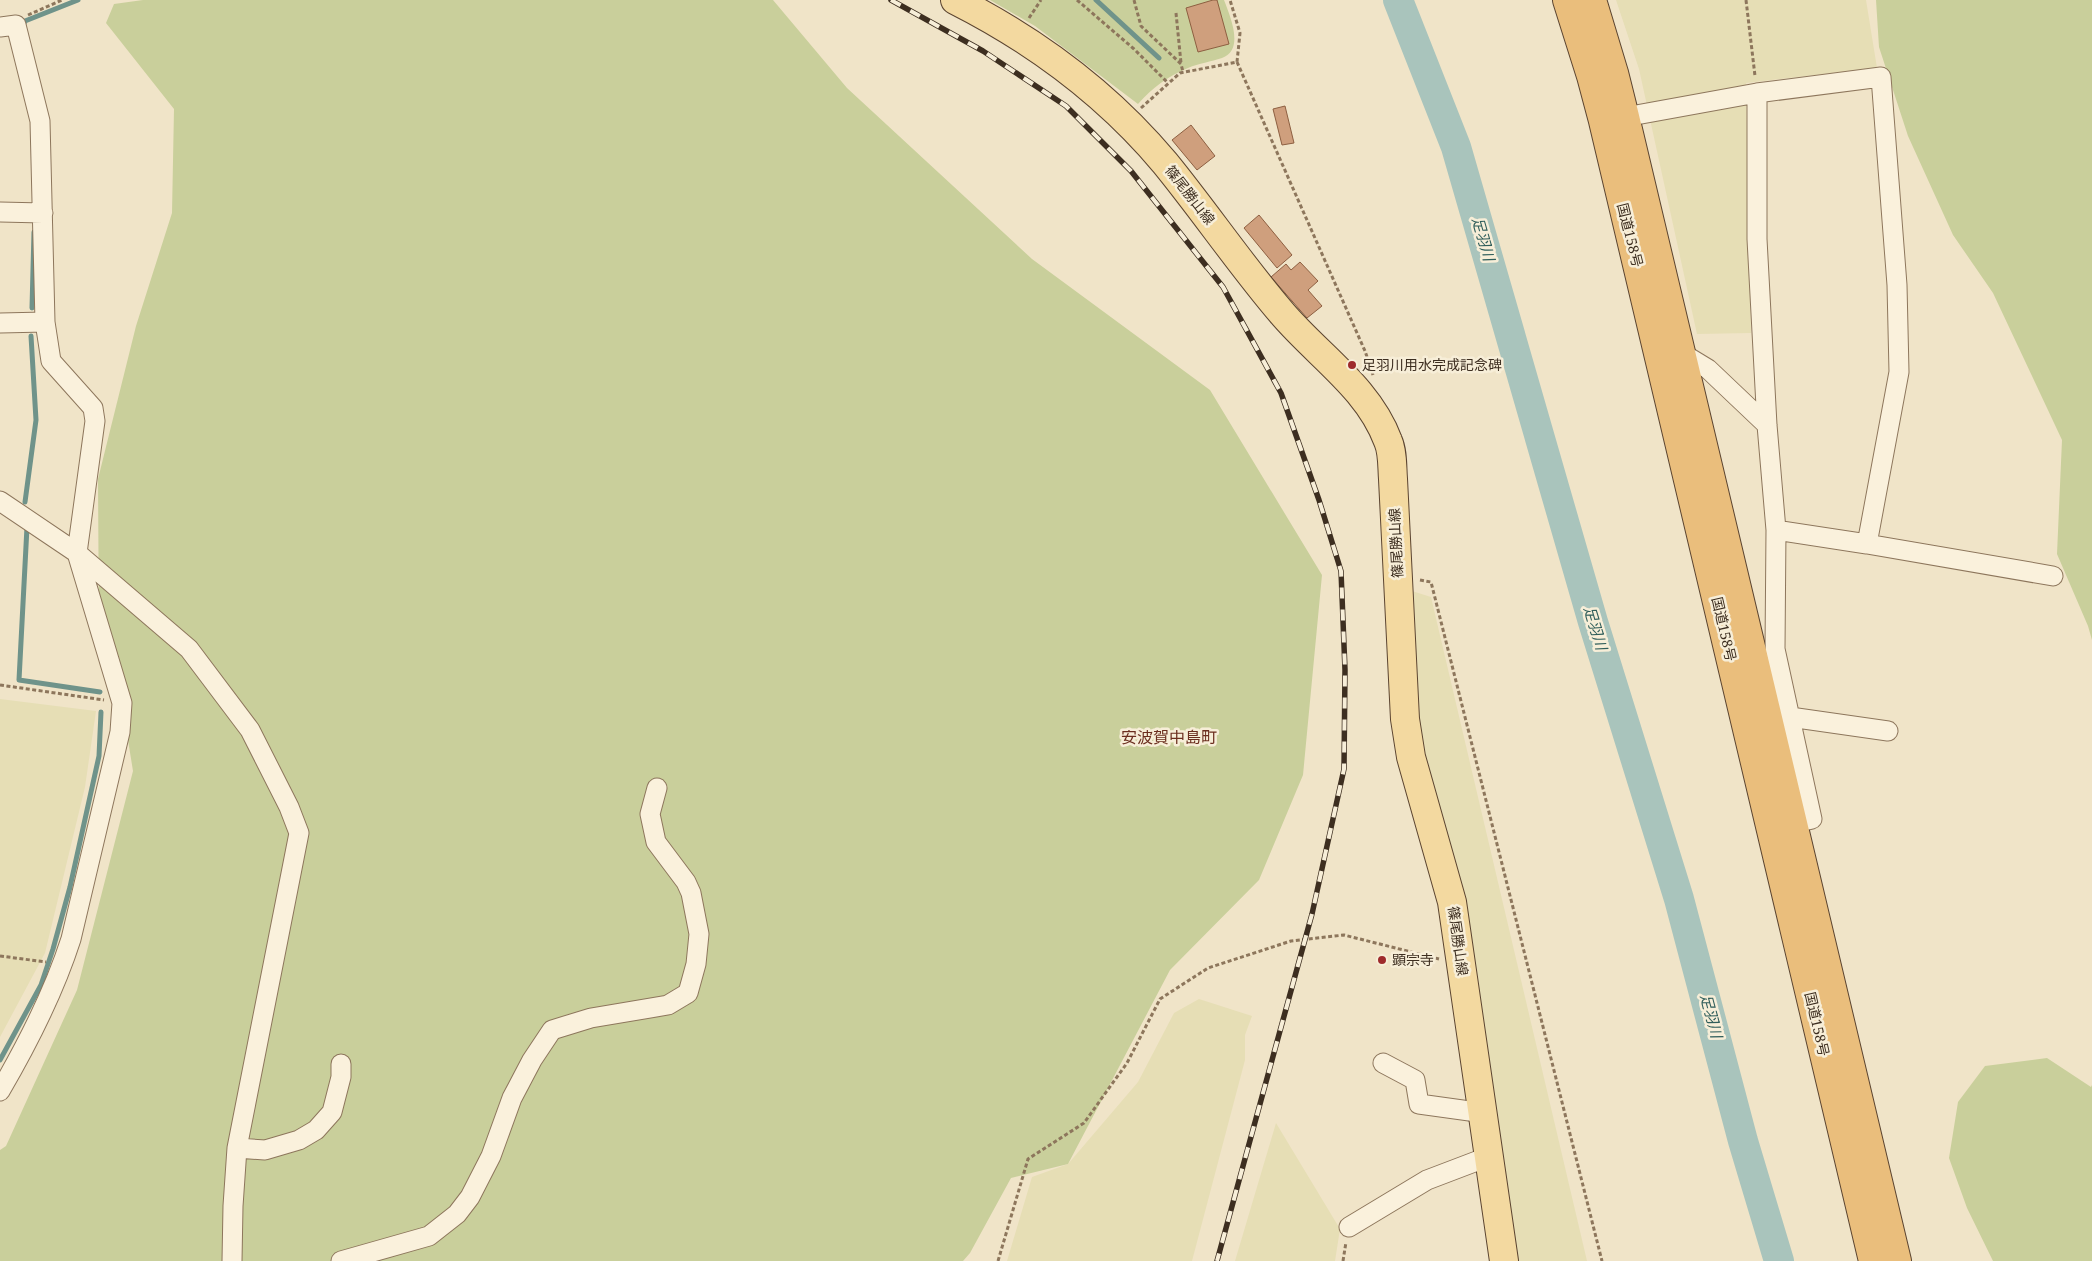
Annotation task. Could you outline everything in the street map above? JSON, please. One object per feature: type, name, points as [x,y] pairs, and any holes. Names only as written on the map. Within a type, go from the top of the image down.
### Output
[{"type":"highway","name":"国道158号","points":[[1567,0],[1591,76],[1614,119],[1680,352],[1782,826],[1872,1261]]},
{"type":"highway","name":"国道158号","points":[[1592,0],[1614,73],[1614,119],[1782,826],[1897,1261]]},
{"type":"main road","name":"篠尾勝山線","points":[[955,0],[1018,35],[1060,65],[1128,123],[1164,162],[1247,271],[1297,332],[1359,391],[1380,423],[1389,443],[1393,479],[1405,720],[1411,757],[1452,902],[1504,1261]]},
{"type":"street","points":[[0,1091],[25,1048],[63,964],[71,939],[120,732],[122,703],[77,553],[95,421],[92,408],[51,361],[45,322],[40,121],[8,26]]},
{"type":"street","points":[[1614,119],[1758,93],[1881,76],[1897,285],[1899,372],[1867,544]]},
{"type":"street","points":[[1758,93],[1757,239],[1767,425],[1776,530],[1775,649],[1812,819],[1782,826]]},
{"type":"street","points":[[0,212],[42,213]]},
{"type":"street","points":[[0,323],[45,322]]},
{"type":"street","points":[[1680,352],[1708,369],[1767,425]]},
{"type":"street","points":[[0,501],[77,553],[190,649],[250,730],[289,807],[299,834],[237,1148],[232,1261]]},
{"type":"street","points":[[1776,530],[2054,576]]},
{"type":"street","points":[[1790,717],[1888,731]]},
{"type":"street","points":[[341,1261],[429,1236],[457,1214],[470,1197],[491,1156],[512,1098],[532,1060],[552,1030],[590,1018],[668,1005],[688,993],[696,964],[699,934],[691,893],[686,882],[656,842],[650,814],[657,788]]},
{"type":"street","points":[[1383,1063],[1415,1080],[1419,1104],[1484,1113]]},
{"type":"street","points":[[237,1148],[265,1150],[299,1140],[316,1130],[332,1112],[341,1077],[340,1064]]},
{"type":"street","points":[[1349,1227],[1427,1180],[1490,1156]]},
{"type":"path","points":[[8,26],[31,13],[62,0]]},
{"type":"path","points":[[1077,0],[1134,49],[1168,83]]},
{"type":"path","points":[[1134,0],[1141,26],[1181,64]]},
{"type":"path","points":[[1230,0],[1240,33],[1237,62],[1361,342],[1377,384]]},
{"type":"path","points":[[1746,0],[1758,93]]},
{"type":"path","points":[[1176,13],[1183,72]]},
{"type":"path","points":[[1128,123],[1147,100],[1183,72],[1237,62]]},
{"type":"path","points":[[1398,576],[1431,582],[1602,1261]]},
{"type":"path","points":[[0,685],[122,703]]},
{"type":"path","points":[[998,1261],[1028,1159],[1084,1123],[1128,1063],[1160,999],[1192,978],[1208,968],[1290,941],[1344,936],[1461,965]]},
{"type":"path","points":[[0,956],[37,961]]},
{"type":"shaded area","points":[[1616,0],[1866,0],[1877,68],[1746,83],[1751,333],[1697,334],[1639,69]]},
{"type":"shaded area","points":[[1412,591],[1431,597],[1587,1261],[1516,1261],[1419,742]]},
{"type":"shaded area","points":[[0,699],[96,711],[85,787],[45,953],[0,1037]]},
{"type":"shaded area","points":[[1199,999],[1252,1016],[1245,1035],[1245,1060],[1192,1261],[1007,1261],[1032,1177],[1068,1164],[1138,1082],[1174,1013]]},
{"type":"shaded area","points":[[1276,1123],[1340,1229],[1335,1261],[1235,1261]]},
{"type":"green space","points":[[143,0],[773,0],[847,88],[1032,259],[1210,390],[1322,575],[1303,775],[1259,880],[1170,970],[1068,1164],[1011,1178],[970,1253],[963,1261],[0,1261],[0,1150],[6,1146],[77,990],[133,771],[122,703],[99,637],[98,479],[136,326],[172,213],[174,109],[106,23],[114,4]]},
{"type":"green space","points":[[990,0],[1224,0],[1234,32],[1233,48],[1229,54],[1222,58],[1192,66],[1167,79],[1138,104],[1035,26]]},
{"type":"green space","points":[[1876,0],[2092,0],[2092,640],[2088,626],[2057,554],[2062,440],[1993,293],[1953,235],[1908,136],[1879,47]]},
{"type":"green space","points":[[2047,1058],[2091,1087],[2092,1085],[2092,1261],[1993,1261],[1967,1208],[1949,1158],[1958,1102],[1985,1066]]},
{"type":"building","points":[[1217,0],[1229,44],[1198,52],[1186,8]]},
{"type":"building","points":[[1285,106],[1294,143],[1282,145],[1273,109]]},
{"type":"building","points":[[1191,125],[1215,156],[1197,170],[1172,140]]},
{"type":"building","points":[[1259,215],[1292,255],[1277,268],[1244,228]]},
{"type":"building","points":[[1300,262],[1318,281],[1308,290],[1322,306],[1307,318],[1271,277],[1286,264],[1291,270]]},
{"type":"waterway","points":[[22,28],[25,21],[78,0]]},
{"type":"waterway","points":[[1096,0],[1159,58]]},
{"type":"waterway","name":"足羽川","points":[[1398,0],[1456,147],[1593,622],[1679,899],[1743,1141],[1779,1261]]},
{"type":"waterway","points":[[32,308],[34,232]]},
{"type":"waterway","points":[[25,502],[36,420],[31,336]]},
{"type":"waterway","points":[[27,527],[19,680],[100,692]]},
{"type":"waterway","points":[[0,1060],[41,985],[53,949],[70,887],[99,756],[101,712]]},
{"type":"railway","points":[[891,0],[983,51],[1066,106],[1131,171],[1223,287],[1281,393],[1319,500],[1341,571],[1345,670],[1344,769],[1312,914],[1217,1261]]},
{"type":"place","name":"足羽川用水完成記念碑","points":[[1352,365]]},
{"type":"place","name":"顕宗寺","points":[[1382,960]]},
{"type":"district","name":"安波賀中島町","points":[[1169,737]]}]
